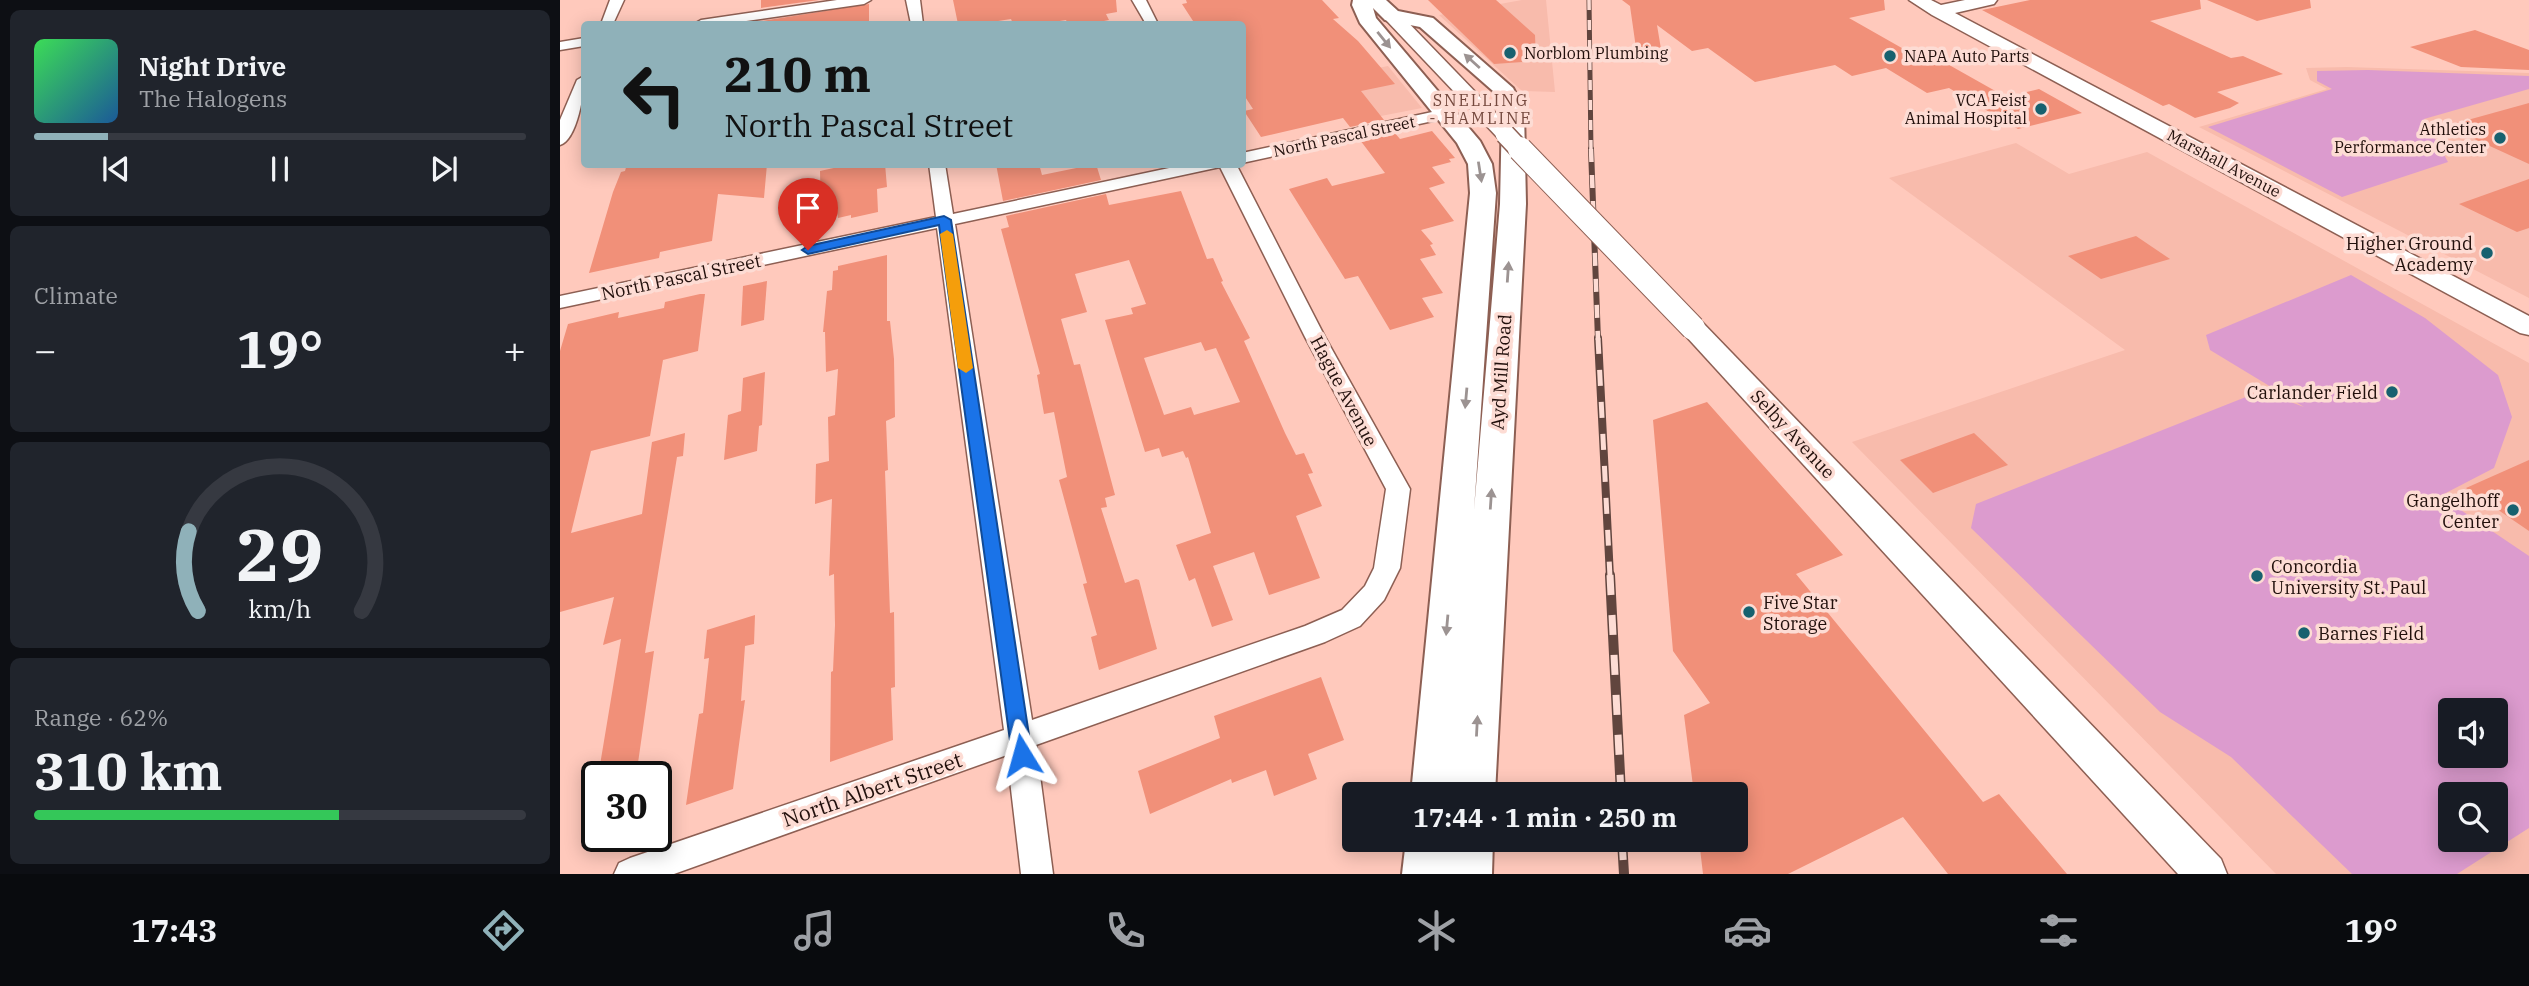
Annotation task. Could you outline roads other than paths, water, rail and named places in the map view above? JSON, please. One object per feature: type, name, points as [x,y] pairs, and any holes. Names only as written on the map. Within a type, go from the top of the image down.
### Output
[{"type":"main road","name":"Ayd Mill Road","points":[[1363,0],[1367,19],[1468,141],[1480,164],[1483,193],[1434,782]]},
{"type":"main road","name":"Ayd Mill Road","points":[[1383,8],[1426,22],[1502,88],[1513,110],[1513,204],[1474,782]]},
{"type":"main road","points":[[1426,874],[1428,852]]},
{"type":"main road","points":[[1468,874],[1470,852]]},
{"type":"street","points":[[608,21],[617,0]]},
{"type":"street","points":[[721,21],[864,0]]},
{"type":"street","points":[[913,0],[916,21]]},
{"type":"street","points":[[1139,0],[1150,21]]},
{"type":"street","name":"Marshall Avenue","points":[[1918,0],[2529,327]]},
{"type":"street","points":[[1938,11],[1988,0]]},
{"type":"street","name":"Selby Avenue","points":[[1383,8],[1693,328],[2206,874]]},
{"type":"street","points":[[560,46],[581,42]]},
{"type":"street","points":[[560,140],[581,88]]},
{"type":"street","name":"North Pascal Street","points":[[1246,157],[1446,114]]},
{"type":"street","points":[[938,168],[1020,737],[1037,874]]},
{"type":"street","name":"North Pascal Street","points":[[560,302],[1195,168]]},
{"type":"street","name":"Hague Avenue","points":[[1229,168],[1315,337],[1398,489],[1387,568],[1375,593],[1350,618]]},
{"type":"street","name":"North Albert Street","points":[[630,874],[1315,634],[1350,618]]},
{"type":"railway","points":[[1589,0],[1591,151]]},
{"type":"railway","points":[[1591,149],[1598,340]]},
{"type":"railway","points":[[1598,338],[1610,577]]},
{"type":"railway","points":[[1610,575],[1620,782]]},
{"type":"railway","points":[[1623,852],[1624,874]]},
{"type":"place","name":"Norblom Plumbing","points":[[1510,53]]},
{"type":"place","name":"NAPA Auto Parts","points":[[1890,56]]},
{"type":"place","name":"VCA Feist Animal Hospital","points":[[2041,109]]},
{"type":"place","name":"Athletics Performance Center","points":[[2500,138]]},
{"type":"place","name":"Higher Ground Academy","points":[[2487,253]]},
{"type":"place","name":"Carlander Field","points":[[2392,392]]},
{"type":"place","name":"Gangelhoff Center","points":[[2513,510]]},
{"type":"place","name":"Concordia University St. Paul","points":[[2257,576]]},
{"type":"place","name":"Five Star Storage","points":[[1749,612]]},
{"type":"place","name":"Barnes Field","points":[[2304,633]]},
{"type":"district","name":"SNELLING - HAMLINE","points":[[1481,109]]}]
